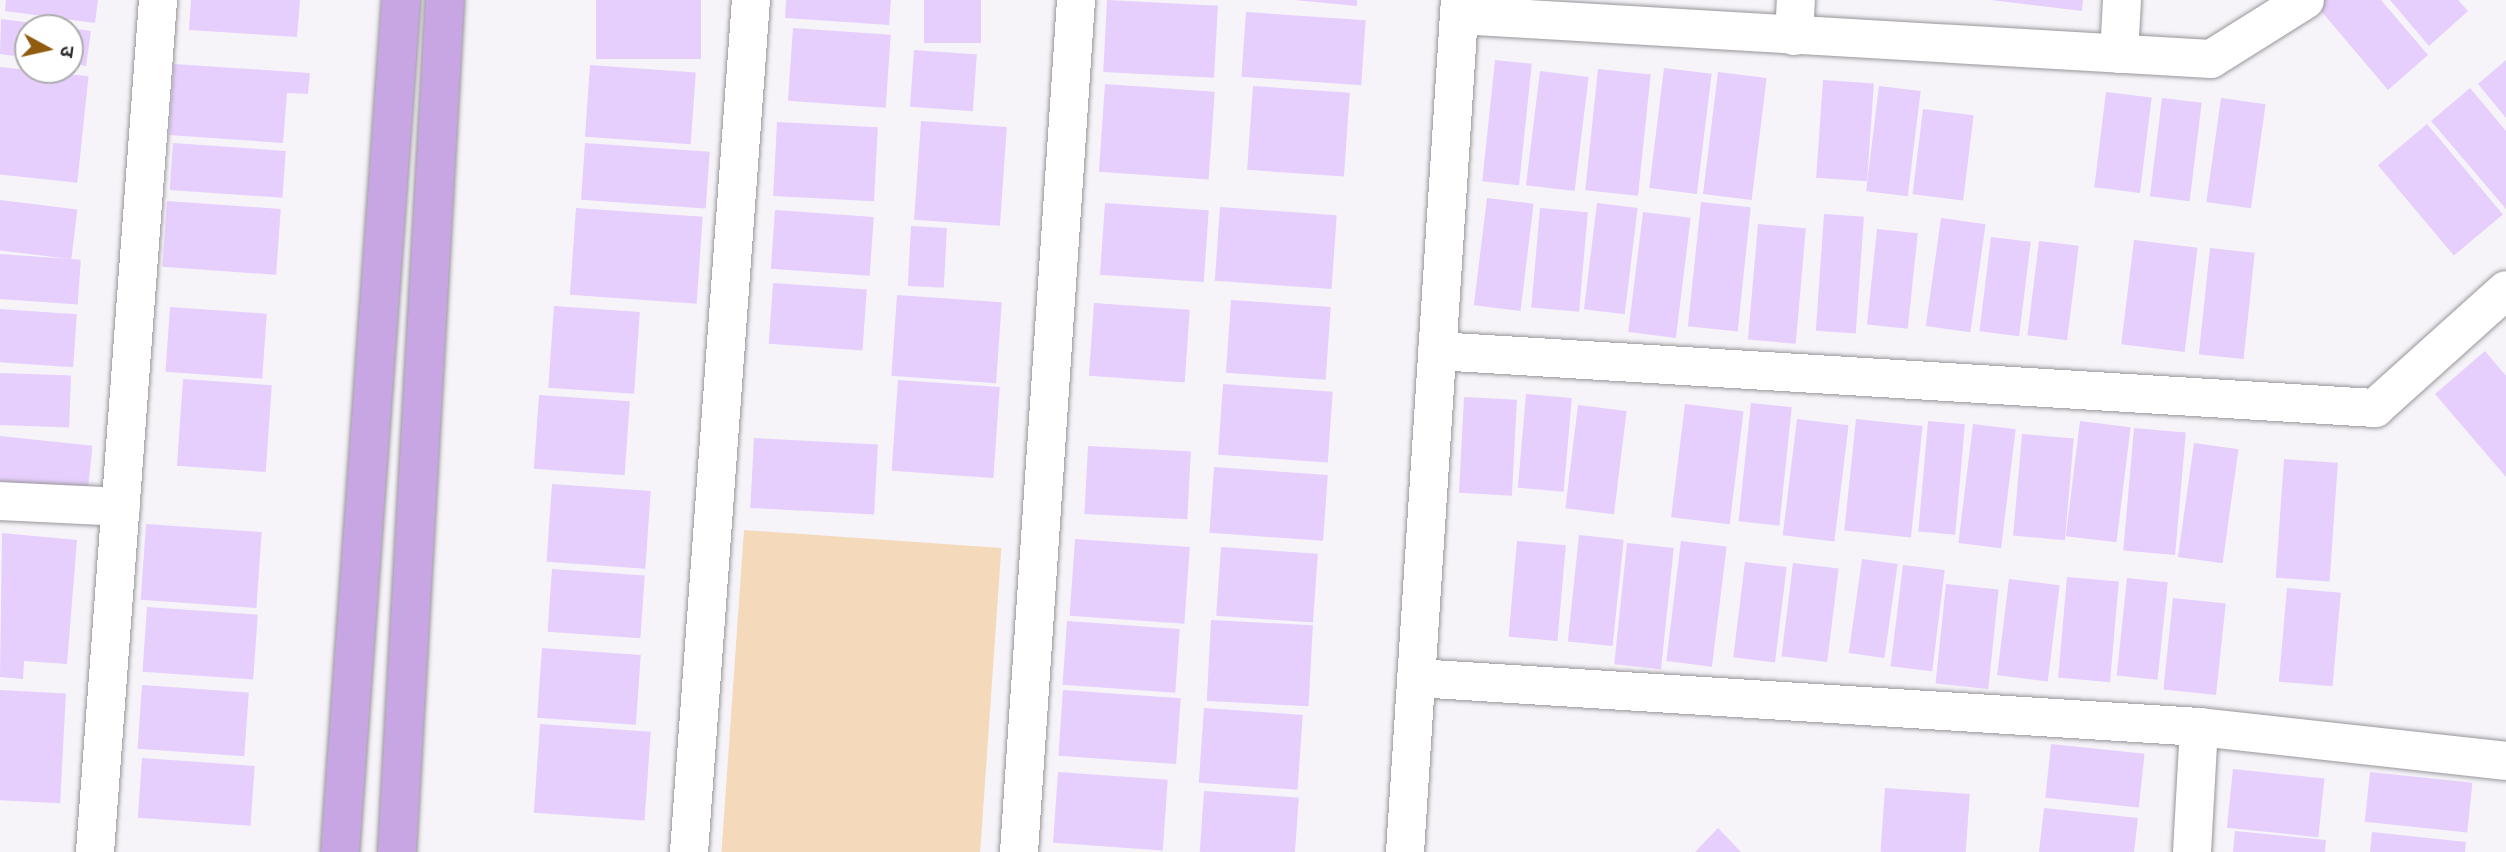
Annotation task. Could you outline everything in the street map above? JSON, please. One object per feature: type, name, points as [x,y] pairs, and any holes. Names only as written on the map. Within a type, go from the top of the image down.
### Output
[{"type":"main road","points":[[340,852],[401,0]]},
{"type":"main road","points":[[397,852],[445,0]]},
{"type":"street","points":[[95,852],[158,0]]},
{"type":"street","points":[[689,852],[751,0]]},
{"type":"street","points":[[1019,852],[1076,0]]},
{"type":"street","points":[[2119,54],[2122,0]]},
{"type":"street","points":[[1405,852],[1459,7],[1795,18],[2119,54],[2211,59],[2305,0]]},
{"type":"street","points":[[1437,351],[2375,408],[2506,290]]},
{"type":"street","points":[[0,501],[121,507]]},
{"type":"street","points":[[1416,678],[2199,727],[2506,761]]},
{"type":"street","points":[[2192,852],[2199,727]]},
{"type":"shaded area","points":[[744,530],[1001,548],[980,852],[721,852]]},
{"type":"building","points":[[6,0],[98,0],[95,23],[84,22],[84,14],[28,14],[5,11]]},
{"type":"building","points":[[191,0],[300,0],[297,37],[189,30]]},
{"type":"building","points":[[596,0],[701,0],[701,59],[596,59]]},
{"type":"building","points":[[786,0],[891,0],[889,25],[785,18]]},
{"type":"building","points":[[924,0],[981,0],[981,43],[924,43]]},
{"type":"building","points":[[1107,0],[1218,6],[1214,78],[1103,72]]},
{"type":"building","points":[[1294,0],[1357,0],[1357,6]]},
{"type":"building","points":[[1991,0],[2083,0],[2082,11]]},
{"type":"building","points":[[2322,0],[2381,0],[2428,55],[2388,90],[2316,5]]},
{"type":"building","points":[[2390,0],[2458,0],[2468,11],[2429,46]]},
{"type":"building","points":[[1246,12],[1366,20],[1361,85],[1241,77]]},
{"type":"building","points":[[1,19],[14,21],[14,56],[0,54]]},
{"type":"building","points":[[793,28],[891,35],[886,108],[788,101]]},
{"type":"building","points":[[84,30],[91,31],[84,66]]},
{"type":"building","points":[[914,50],[977,54],[973,111],[910,107]]},
{"type":"building","points":[[1495,60],[1532,64],[1519,185],[1482,181]]},
{"type":"building","points":[[2506,60],[2506,118],[2478,84]]},
{"type":"building","points":[[174,64],[310,73],[308,94],[287,93],[283,143],[169,135]]},
{"type":"building","points":[[590,65],[696,72],[691,144],[585,137]]},
{"type":"building","points":[[0,67],[14,68],[14,84],[84,84],[84,76],[89,76],[77,183],[0,175]]},
{"type":"building","points":[[1664,68],[1712,74],[1697,194],[1649,188]]},
{"type":"building","points":[[1598,69],[1651,75],[1638,196],[1585,190]]},
{"type":"building","points":[[1540,71],[1589,77],[1575,191],[1526,185]]},
{"type":"building","points":[[1718,72],[1767,78],[1752,200],[1703,194]]},
{"type":"building","points":[[1823,80],[1874,84],[1867,181],[1816,178]]},
{"type":"building","points":[[1105,84],[1215,92],[1209,179],[1099,172]]},
{"type":"building","points":[[1253,86],[1350,93],[1344,177],[1247,170]]},
{"type":"building","points":[[1879,86],[1921,91],[1908,196],[1866,191]]},
{"type":"building","points":[[2470,88],[2506,131],[2506,209],[2431,121]]},
{"type":"building","points":[[2106,92],[2152,98],[2140,193],[2094,187]]},
{"type":"building","points":[[2162,98],[2202,103],[2190,201],[2150,196]]},
{"type":"building","points":[[2221,98],[2266,104],[2251,208],[2206,202]]},
{"type":"building","points":[[1923,109],[1974,115],[1963,201],[1913,194]]},
{"type":"building","points":[[921,121],[1007,127],[1000,226],[914,220]]},
{"type":"building","points":[[777,122],[878,127],[874,201],[773,196]]},
{"type":"building","points":[[2427,124],[2503,214],[2454,256],[2378,165]]},
{"type":"building","points":[[173,143],[286,151],[282,198],[170,190]]},
{"type":"building","points":[[585,143],[710,152],[706,209],[581,200]]},
{"type":"building","points":[[1487,198],[1534,204],[1520,311],[1474,305]]},
{"type":"building","points":[[0,200],[77,210],[71,259],[0,250]]},
{"type":"building","points":[[167,201],[281,209],[276,275],[162,267]]},
{"type":"building","points":[[1701,202],[1751,207],[1738,332],[1688,326]]},
{"type":"building","points":[[1105,203],[1209,210],[1204,282],[1100,275]]},
{"type":"building","points":[[1597,203],[1638,208],[1625,314],[1584,309]]},
{"type":"building","points":[[1220,207],[1337,215],[1332,289],[1215,281]]},
{"type":"building","points":[[576,208],[703,217],[697,304],[570,295]]},
{"type":"building","points":[[1540,208],[1588,212],[1579,312],[1531,308]]},
{"type":"building","points":[[775,210],[874,217],[870,276],[771,269]]},
{"type":"building","points":[[1643,212],[1691,218],[1676,338],[1628,332]]},
{"type":"building","points":[[1824,214],[1864,217],[1856,334],[1816,331]]},
{"type":"building","points":[[1941,218],[1986,224],[1970,332],[1926,326]]},
{"type":"building","points":[[1758,224],[1806,228],[1796,344],[1748,340]]},
{"type":"building","points":[[911,226],[947,228],[944,288],[908,286]]},
{"type":"building","points":[[1877,229],[1918,233],[1908,329],[1867,324]]},
{"type":"building","points":[[1991,237],[2031,242],[2019,336],[1979,331]]},
{"type":"building","points":[[2134,240],[2198,248],[2185,352],[2121,344]]},
{"type":"building","points":[[2039,241],[2079,246],[2067,340],[2027,335]]},
{"type":"building","points":[[2210,248],[2255,253],[2244,359],[2199,354]]},
{"type":"building","points":[[0,254],[81,260],[78,305],[0,299]]},
{"type":"building","points":[[773,283],[867,290],[863,350],[769,344]]},
{"type":"building","points":[[897,295],[1002,302],[996,383],[891,376]]},
{"type":"building","points":[[1231,300],[1331,307],[1326,380],[1226,373]]},
{"type":"building","points":[[1094,303],[1190,310],[1185,383],[1089,376]]},
{"type":"building","points":[[554,306],[640,312],[634,394],[548,388]]},
{"type":"building","points":[[170,307],[267,314],[262,379],[165,372]]},
{"type":"building","points":[[0,309],[77,314],[73,367],[0,362]]},
{"type":"building","points":[[2485,351],[2506,376],[2506,477],[2435,394]]},
{"type":"building","points":[[0,373],[71,375],[69,427],[0,425]]},
{"type":"building","points":[[183,379],[272,385],[266,472],[177,466]]},
{"type":"building","points":[[898,380],[1000,387],[993,478],[892,471]]},
{"type":"building","points":[[1223,384],[1333,392],[1328,463],[1218,455]]},
{"type":"building","points":[[1526,394],[1572,398],[1564,492],[1518,488]]},
{"type":"building","points":[[539,395],[630,401],[625,475],[534,469]]},
{"type":"building","points":[[1464,397],[1517,400],[1512,496],[1459,493]]},
{"type":"building","points":[[1751,403],[1792,407],[1779,526],[1739,521]]},
{"type":"building","points":[[1685,404],[1744,411],[1730,524],[1671,517]]},
{"type":"building","points":[[1578,405],[1627,411],[1614,514],[1565,508]]},
{"type":"building","points":[[1797,419],[1849,425],[1834,541],[1783,535]]},
{"type":"building","points":[[1856,419],[1923,426],[1911,537],[1844,530]]},
{"type":"building","points":[[1928,421],[1965,424],[1955,535],[1918,532]]},
{"type":"building","points":[[2080,421],[2131,427],[2116,542],[2066,536]]},
{"type":"building","points":[[1973,424],[2016,429],[2001,548],[1958,543]]},
{"type":"building","points":[[2134,428],[2186,433],[2175,555],[2123,551]]},
{"type":"building","points":[[2022,434],[2074,439],[2065,540],[2013,536]]},
{"type":"building","points":[[0,436],[92,446],[88,491],[0,482]]},
{"type":"building","points":[[754,438],[878,444],[874,514],[750,508]]},
{"type":"building","points":[[2194,443],[2239,449],[2223,563],[2178,557]]},
{"type":"building","points":[[1088,446],[1191,451],[1187,519],[1084,514]]},
{"type":"building","points":[[2284,459],[2338,463],[2330,581],[2276,578]]},
{"type":"building","points":[[1214,467],[1328,475],[1323,541],[1209,533]]},
{"type":"building","points":[[552,484],[651,491],[645,569],[547,562]]},
{"type":"building","points":[[146,524],[262,532],[256,608],[141,600]]},
{"type":"building","points":[[2,533],[77,540],[67,664],[24,661],[23,679],[0,677]]},
{"type":"building","points":[[1579,535],[1624,540],[1613,646],[1568,641]]},
{"type":"building","points":[[1075,539],[1190,547],[1184,624],[1070,616]]},
{"type":"building","points":[[1517,541],[1566,545],[1557,641],[1509,637]]},
{"type":"building","points":[[1681,541],[1727,547],[1712,667],[1666,661]]},
{"type":"building","points":[[1627,543],[1674,548],[1661,669],[1614,664]]},
{"type":"building","points":[[1221,547],[1318,554],[1313,623],[1216,616]]},
{"type":"building","points":[[1862,559],[1898,564],[1884,658],[1849,653]]},
{"type":"building","points":[[1745,562],[1787,567],[1775,662],[1733,657]]},
{"type":"building","points":[[1793,563],[1839,569],[1827,662],[1782,656]]},
{"type":"building","points":[[1903,565],[1945,570],[1932,671],[1891,666]]},
{"type":"building","points":[[552,569],[645,575],[640,638],[548,632]]},
{"type":"building","points":[[2067,577],[2119,582],[2110,682],[2058,678]]},
{"type":"building","points":[[2127,578],[2168,582],[2158,680],[2117,675]]},
{"type":"building","points":[[2009,579],[2060,585],[2048,681],[1997,675]]},
{"type":"building","points":[[1946,584],[1999,590],[1988,689],[1936,683]]},
{"type":"building","points":[[2287,588],[2341,593],[2333,686],[2279,682]]},
{"type":"building","points":[[2173,598],[2226,604],[2216,695],[2163,689]]},
{"type":"building","points":[[147,607],[258,615],[253,680],[142,672]]},
{"type":"building","points":[[1211,620],[1313,625],[1309,706],[1207,701]]},
{"type":"building","points":[[1067,621],[1180,629],[1175,693],[1063,685]]},
{"type":"building","points":[[542,648],[641,655],[636,725],[537,718]]},
{"type":"building","points":[[142,685],[249,692],[244,756],[138,749]]},
{"type":"building","points":[[0,690],[66,693],[60,803],[0,800]]},
{"type":"building","points":[[1063,690],[1181,698],[1176,764],[1058,756]]},
{"type":"building","points":[[1204,708],[1303,715],[1298,790],[1199,783]]},
{"type":"building","points":[[540,724],[651,732],[645,821],[534,813]]},
{"type":"building","points":[[2051,744],[2144,754],[2139,808],[2045,798]]},
{"type":"building","points":[[142,758],[255,766],[251,826],[138,818]]},
{"type":"building","points":[[2233,769],[2324,779],[2318,837],[2227,828]]},
{"type":"building","points":[[1058,772],[1168,780],[1163,851],[1053,843]]},
{"type":"building","points":[[2370,772],[2472,783],[2467,832],[2365,822]]},
{"type":"building","points":[[1885,788],[1970,794],[1966,852],[1881,852]]},
{"type":"building","points":[[1204,791],[1299,798],[1295,852],[1200,852]]},
{"type":"building","points":[[2044,808],[2138,818],[2134,852],[2039,852]]},
{"type":"building","points":[[1718,828],[1741,852],[1695,852]]},
{"type":"building","points":[[2235,831],[2326,840],[2325,852],[2233,852]]},
{"type":"building","points":[[2372,832],[2466,842],[2465,852],[2370,852]]}]
